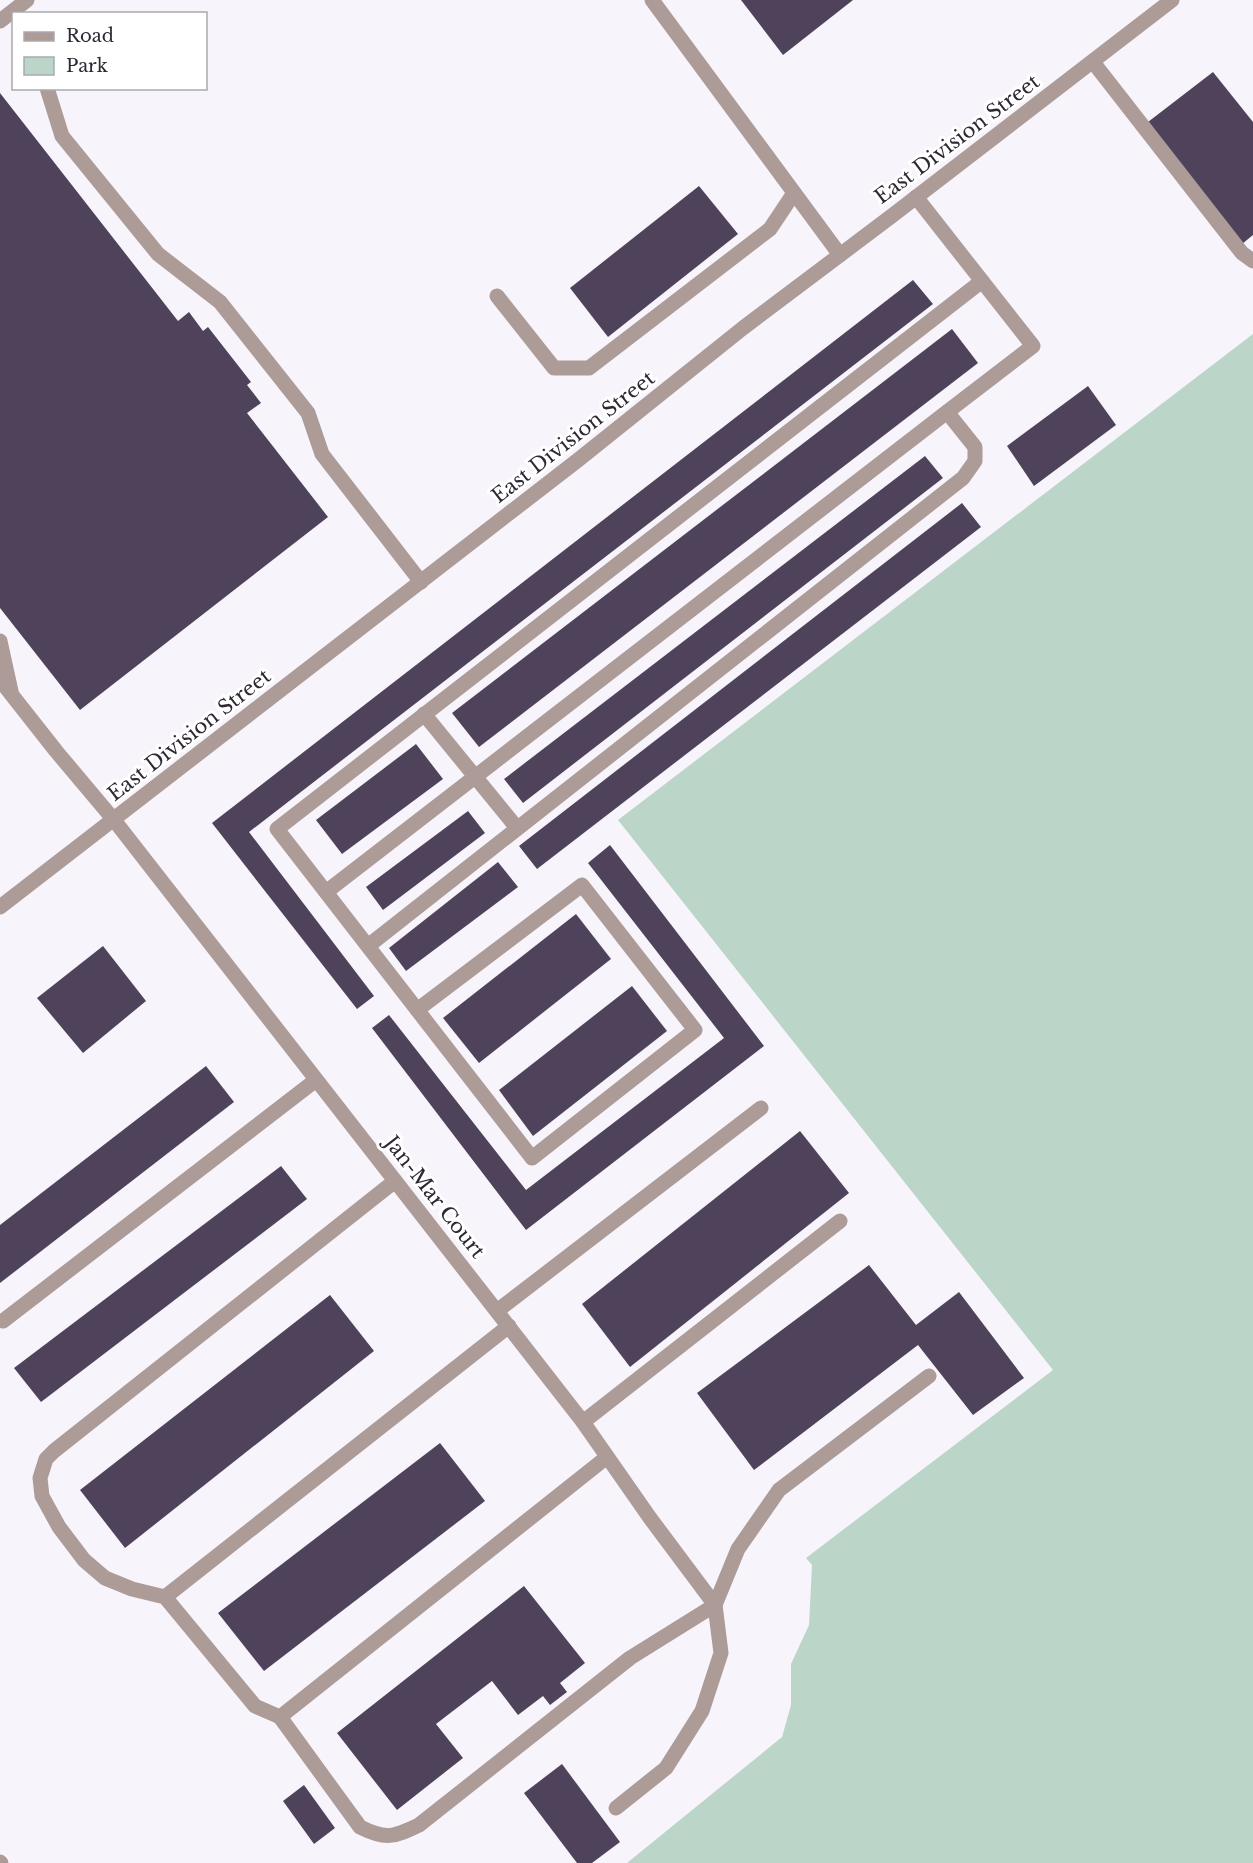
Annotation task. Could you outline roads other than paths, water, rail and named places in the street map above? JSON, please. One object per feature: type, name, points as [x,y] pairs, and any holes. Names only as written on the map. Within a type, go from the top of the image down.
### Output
[{"type":"street","points":[[12,12],[27,0]]},
{"type":"street","points":[[652,0],[840,255]]},
{"type":"street","name":"East Division Street","points":[[0,908],[578,460],[743,328],[1172,0]]},
{"type":"street","points":[[1093,62],[1242,253],[1253,261]]},
{"type":"street","points":[[48,90],[62,136],[158,254],[220,302],[308,413],[322,454],[421,582]]},
{"type":"street","points":[[497,296],[554,368],[589,368],[770,229],[794,193]]},
{"type":"street","points":[[326,892],[1033,346],[916,197]]},
{"type":"street","points":[[417,1010],[582,885],[695,1030],[532,1158],[417,1010],[278,829],[982,281]]},
{"type":"street","points":[[368,946],[963,478],[975,461],[975,447],[947,412]]},
{"type":"street","points":[[0,641],[12,695]]},
{"type":"street","name":"Jan-Mar Court","points":[[0,680],[114,820],[583,1422],[715,1605]]},
{"type":"street","points":[[424,714],[517,828]]},
{"type":"street","points":[[3,1321],[316,1080]]},
{"type":"street","points":[[497,1311],[761,1108]]},
{"type":"street","points":[[395,1181],[54,1450],[46,1459],[39,1478],[42,1496],[59,1527],[84,1560],[105,1578],[132,1589],[165,1597],[255,1707],[280,1717],[360,1827],[375,1835],[395,1836],[419,1825],[630,1658],[715,1605]]},
{"type":"street","points":[[583,1422],[840,1221]]},
{"type":"street","points":[[165,1597],[508,1326]]},
{"type":"street","points":[[616,1808],[666,1768],[702,1711],[720,1653],[715,1605],[738,1549],[779,1491],[929,1376]]},
{"type":"street","points":[[280,1717],[607,1457]]}]
